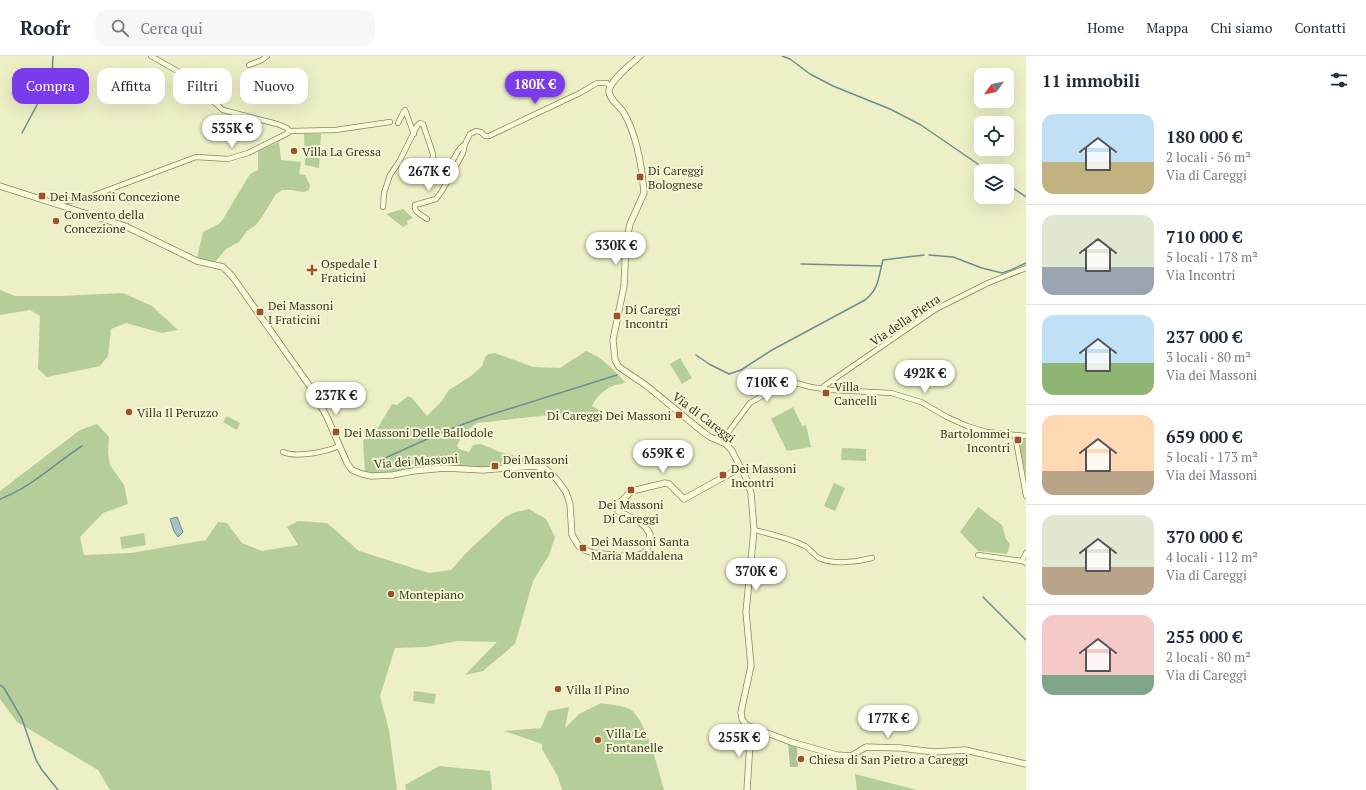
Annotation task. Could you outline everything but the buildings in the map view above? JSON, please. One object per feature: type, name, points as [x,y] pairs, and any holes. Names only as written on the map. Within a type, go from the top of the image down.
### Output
[{"type":"street","points":[[151,56],[181,73],[223,110],[277,124],[287,128],[289,131]]},
{"type":"street","points":[[249,65],[262,60],[267,56]]},
{"type":"street","points":[[427,219],[416,212],[414,208],[415,205],[436,199],[463,153],[465,144],[470,134],[476,131],[481,132],[485,136],[489,136],[580,93],[597,83],[607,82],[610,87],[617,78],[640,56]]},
{"type":"street","name":"Via di Careggi","points":[[610,87],[609,93],[611,98],[624,114],[635,143],[644,193],[644,197],[632,219],[627,235],[623,291],[613,340],[615,360],[619,367],[647,386],[703,432],[726,444],[732,451],[751,493],[754,530],[746,612],[751,666],[741,711],[743,720],[751,727]]},
{"type":"street","points":[[398,123],[406,110],[414,134]]},
{"type":"street","points":[[56,204],[58,202],[84,199],[196,157],[228,159],[248,153],[280,138],[289,131],[335,130],[390,122]]},
{"type":"street","points":[[383,207],[384,193],[390,175],[399,162],[417,126],[420,123],[423,124],[433,154],[432,164],[434,168],[438,170],[452,161],[458,148],[465,144]]},
{"type":"street","name":"Via dei Massoni","points":[[0,186],[124,226],[197,261],[223,267],[232,276],[309,384],[327,417],[347,463],[352,470],[362,474],[371,476],[393,475],[413,471],[446,468],[483,470],[533,466],[544,468],[558,481],[566,492],[570,504],[572,535],[578,545],[584,550],[594,553],[619,557],[632,557],[643,554],[647,550],[650,534],[644,524],[619,512],[619,503],[629,492],[650,485],[665,483],[669,484],[684,499],[740,468]]},
{"type":"street","name":"Via della Pietra","points":[[823,389],[824,386],[936,310],[988,283],[1026,268]]},
{"type":"street","points":[[721,442],[750,404],[784,384],[792,382],[823,389],[891,394],[921,402],[947,417],[967,426],[987,432],[1026,436]]},
{"type":"street","points":[[1015,435],[1026,496]]},
{"type":"street","points":[[283,452],[288,455],[318,452],[339,446]]},
{"type":"street","points":[[754,530],[782,537],[806,546],[817,557],[829,561],[872,558]]},
{"type":"street","points":[[978,555],[1024,562],[1026,553]]},
{"type":"street","points":[[747,790],[751,727],[802,745],[837,755],[851,756],[866,747],[901,748],[934,752],[965,750],[1026,764]]},
{"type":"green space","points":[[304,134],[321,134],[319,168],[305,165]]},
{"type":"green space","points":[[279,142],[281,160],[301,162],[299,174],[305,175],[310,185],[309,190],[304,192],[282,190],[276,194],[256,225],[247,231],[239,242],[226,249],[215,262],[197,258],[203,232],[219,224],[250,174],[258,170],[258,151]]},
{"type":"green space","points":[[403,209],[413,218],[407,221],[408,224],[403,227],[386,214]]},
{"type":"green space","points":[[0,290],[15,296],[60,296],[123,293],[152,306],[178,330],[162,333],[126,323],[111,329],[108,356],[100,366],[47,377],[38,369],[40,316],[30,310],[0,315]]},
{"type":"green space","points":[[586,351],[602,360],[625,382],[622,384],[617,384],[604,391],[594,402],[592,406],[604,413],[601,419],[559,414],[477,423],[463,433],[457,446],[459,449],[469,452],[473,445],[481,444],[533,463],[484,467],[438,466],[395,472],[365,472],[363,441],[365,438],[371,439],[392,404],[397,405],[408,396],[412,398],[427,416],[441,402],[449,390],[471,376],[482,366],[485,357],[488,354],[495,353],[533,367],[560,368]]},
{"type":"green space","points":[[680,358],[692,378],[682,384],[670,364]]},
{"type":"green space","points":[[793,407],[802,426],[806,425],[811,447],[787,451],[771,419]]},
{"type":"green space","points":[[227,416],[240,423],[237,430],[223,422]]},
{"type":"green space","points":[[97,424],[109,437],[108,453],[110,465],[124,485],[128,504],[103,513],[80,537],[84,555],[131,553],[206,540],[218,522],[227,523],[242,543],[262,551],[298,545],[287,527],[298,521],[327,523],[359,551],[429,573],[451,570],[468,551],[504,518],[513,513],[529,509],[546,519],[555,537],[549,555],[533,581],[515,644],[483,671],[465,675],[497,642],[457,641],[426,647],[395,648],[380,696],[389,730],[397,790],[110,790],[98,770],[17,722],[0,699],[0,491],[80,430]]},
{"type":"green space","points":[[1018,439],[1026,439],[1026,478]]},
{"type":"green space","points":[[842,448],[866,449],[866,461],[841,460]]},
{"type":"green space","points":[[834,483],[845,488],[835,511],[824,506]]},
{"type":"green space","points":[[978,507],[1002,525],[1006,539],[1010,544],[1007,554],[978,551],[960,532]]},
{"type":"green space","points":[[144,533],[146,545],[122,549],[120,537]]},
{"type":"green space","points":[[414,691],[436,694],[434,704],[413,701]]},
{"type":"green space","points":[[601,703],[628,708],[637,716],[652,747],[664,790],[562,790],[558,777],[542,749],[542,744],[504,731],[541,728],[548,711],[569,707],[565,728],[579,714]]},
{"type":"green space","points":[[788,742],[797,746],[798,767],[790,767]]},
{"type":"green space","points":[[439,766],[490,771],[492,790],[406,790],[405,785]]},
{"type":"green space","points":[[855,774],[917,790],[857,790]]},
{"type":"water","points":[[177,517],[183,532],[178,537],[174,531],[170,519]]},
{"type":"waterway","points":[[22,133],[52,77],[53,56]]},
{"type":"waterway","points":[[782,56],[790,59],[810,74],[833,86],[890,109],[921,125],[978,164]]},
{"type":"waterway","points":[[1014,189],[1026,197]]},
{"type":"waterway","points":[[696,355],[709,364],[729,374],[741,370],[772,350],[865,300],[870,296],[876,287],[883,260],[924,255]]},
{"type":"waterway","points":[[929,255],[953,257],[982,268],[1002,273],[1026,263]]},
{"type":"waterway","points":[[801,264],[881,266]]},
{"type":"waterway","points":[[385,458],[445,431],[480,418],[617,375]]},
{"type":"waterway","points":[[0,499],[33,482],[82,446]]},
{"type":"waterway","points":[[983,597],[1026,640]]},
{"type":"waterway","points":[[0,685],[4,688],[22,719],[36,760],[58,790]]},
{"type":"place","name":"Villa La Gressa","points":[[294,151]]},
{"type":"place","name":"Di Careggi Bolognese","points":[[640,177]]},
{"type":"place","name":"Dei Massoni Concezione","points":[[42,196]]},
{"type":"place","name":"Convento della Concezione","points":[[56,221]]},
{"type":"place","name":"Ospedale I Fraticini","points":[[312,270]]},
{"type":"place","name":"Dei Massoni I Fraticini","points":[[260,312]]},
{"type":"place","name":"Di Careggi Incontri","points":[[617,316]]},
{"type":"place","name":"Villa Cancelli","points":[[826,393]]},
{"type":"place","name":"Villa Il Peruzzo","points":[[129,412]]},
{"type":"place","name":"Di Careggi Dei Massoni","points":[[679,415]]},
{"type":"place","name":"Dei Massoni Delle Ballodole","points":[[336,432]]},
{"type":"place","name":"Bartolommei Incontri","points":[[1018,440]]},
{"type":"place","name":"Dei Massoni Convento","points":[[495,466]]},
{"type":"place","name":"Dei Massoni Incontri","points":[[723,475]]},
{"type":"place","name":"Dei Massoni Di Careggi","points":[[631,490]]},
{"type":"place","name":"Dei Massoni Santa Maria Maddalena","points":[[583,548]]},
{"type":"place","name":"Montepiano","points":[[391,594]]},
{"type":"place","name":"Villa Il Pino","points":[[558,689]]},
{"type":"place","name":"Villa Le Fontanelle","points":[[598,740]]},
{"type":"place","name":"Chiesa di San Pietro a Careggi","points":[[801,759]]}]
